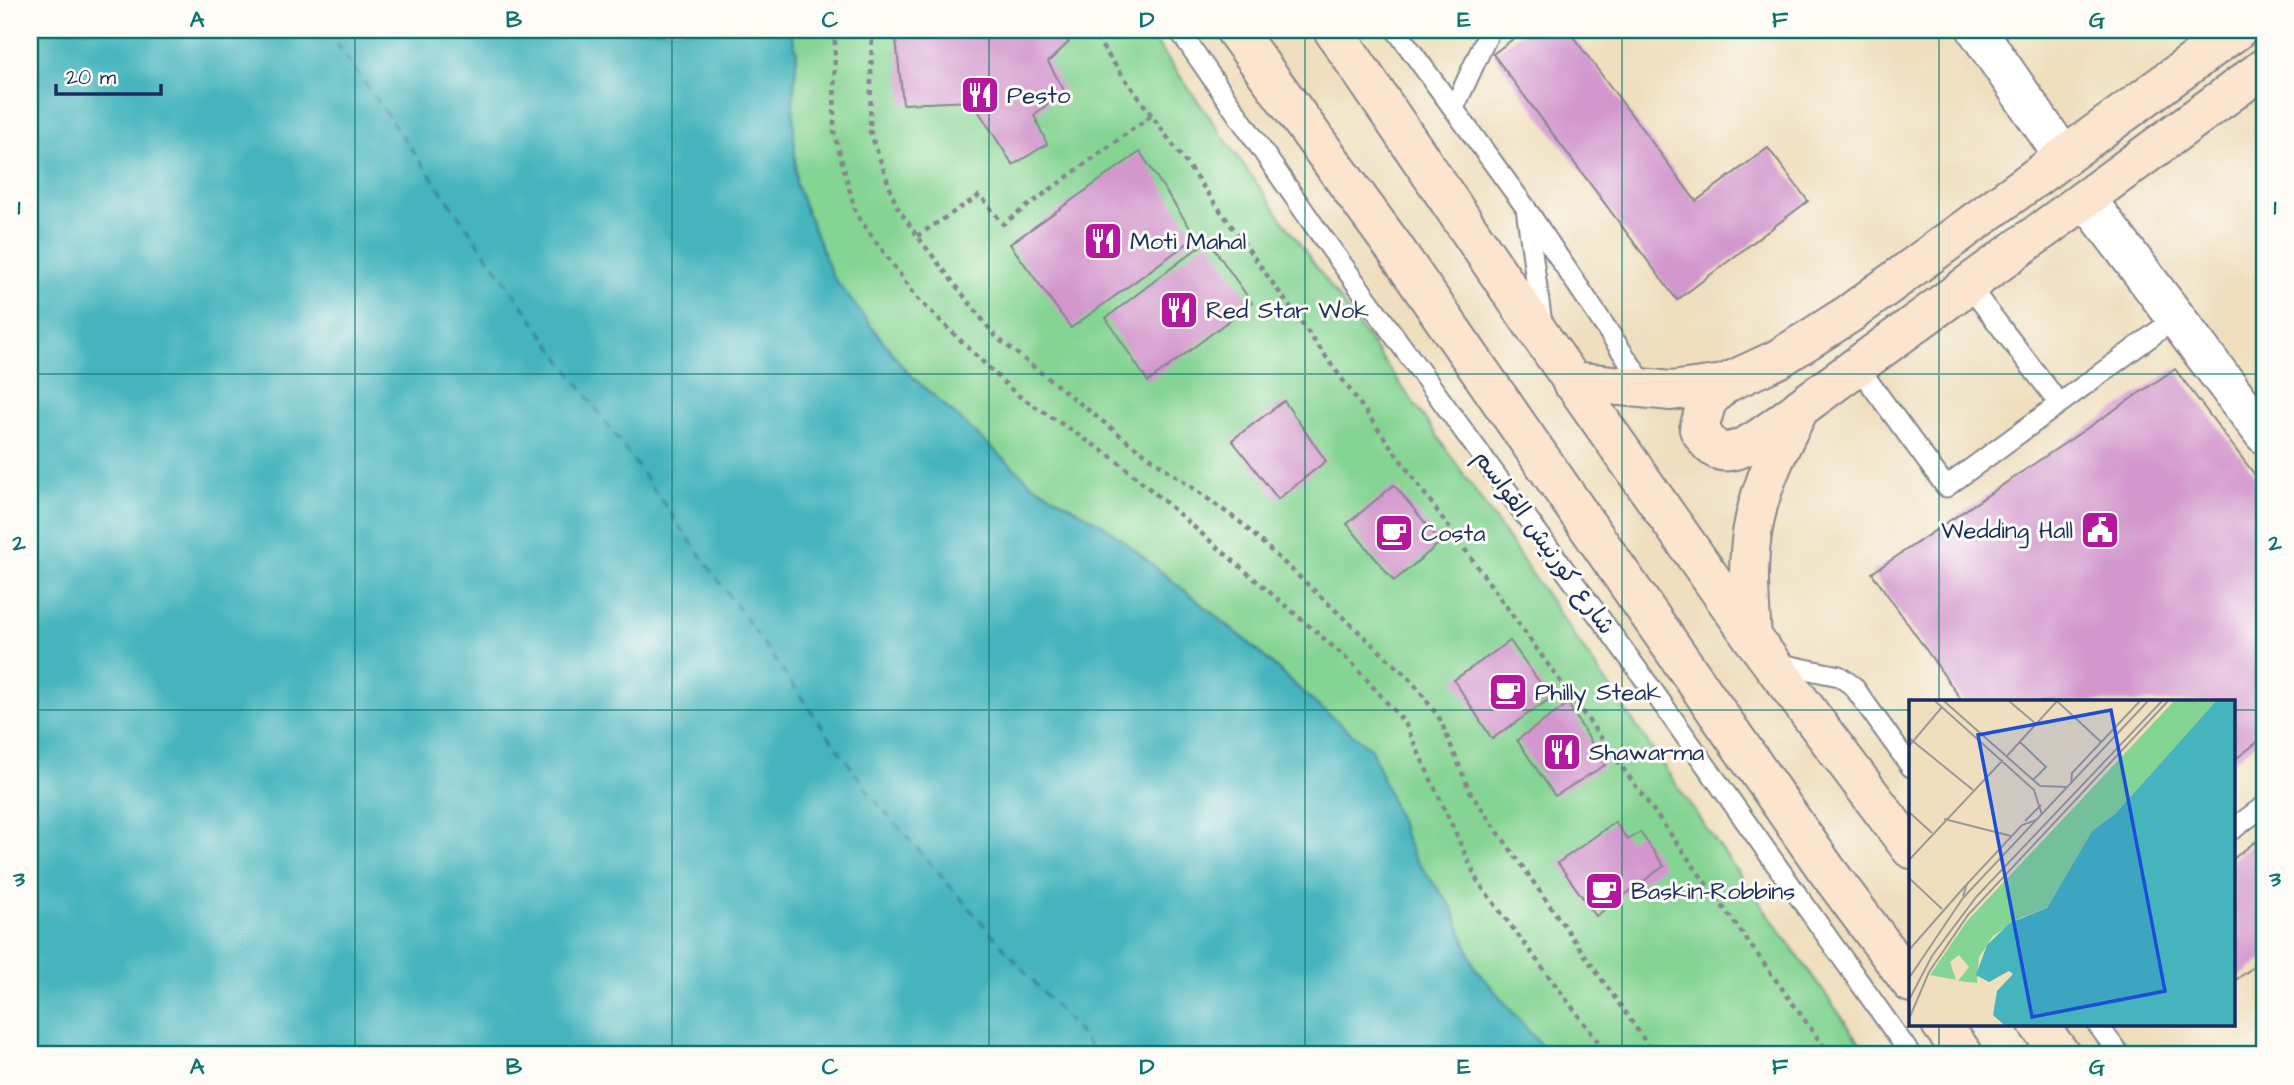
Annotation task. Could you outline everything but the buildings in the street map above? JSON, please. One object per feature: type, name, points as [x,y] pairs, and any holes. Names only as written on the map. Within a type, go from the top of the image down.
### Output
[{"type":"main road","name":"شارع كورنيش القواسم","points":[[1234,30],[1393,246],[1826,869],[1909,980]]},
{"type":"main road","points":[[1333,30],[1571,381],[1761,650],[1909,846]]},
{"type":"main road","points":[[1571,381],[1671,391],[1724,384],[1778,359],[1849,314],[2236,30]]},
{"type":"main road","points":[[1724,384],[1707,401],[1699,429],[1718,450],[1734,451],[1746,447],[1858,367],[2264,68]]},
{"type":"main road","points":[[1761,650],[1748,593],[1755,519],[1762,490],[1800,408]]},
{"type":"main road","points":[[1942,1026],[1964,1055]]},
{"type":"main road","points":[[2039,1026],[2061,1055]]},
{"type":"street","points":[[1976,30],[2064,157]]},
{"type":"street","points":[[2087,200],[2264,435]]},
{"type":"lane","name":"شارع كورنيش القواسم","points":[[1179,30],[1315,227],[1651,688],[1911,1055]]},
{"type":"lane","points":[[1396,30],[1526,208],[1647,390]]},
{"type":"lane","points":[[1454,108],[1490,30]]},
{"type":"lane","points":[[1526,208],[1545,342]]},
{"type":"lane","points":[[1969,286],[2059,404]]},
{"type":"lane","points":[[1858,367],[1945,487],[2176,318]]},
{"type":"lane","points":[[1761,650],[1839,676],[1853,686],[1909,763]]},
{"type":"lane","points":[[2234,828],[2264,806]]},
{"type":"lane","points":[[2099,1026],[2120,1055]]},
{"type":"path","points":[[835,30],[834,132],[856,214],[917,298],[1016,394],[1115,459],[1352,663],[1405,723],[1478,882],[1608,1055]]},
{"type":"path","points":[[872,30],[870,131],[896,205],[917,236],[996,337],[1130,443],[1240,522],[1412,681],[1440,719],[1470,792],[1656,1055]]},
{"type":"path","points":[[1090,30],[1830,1055]]},
{"type":"path","points":[[917,236],[980,195],[1003,224],[1152,115]]},
{"type":"green space","points":[[790,30],[1147,30],[1438,437],[1704,825],[1869,1055],[1549,1055],[1475,968],[1453,909],[1413,856],[1371,749],[1318,706],[1245,639],[1106,527],[1031,483],[907,372],[833,277],[796,185],[793,104],[797,52]]},
{"type":"water","points":[[30,30],[790,30],[797,52],[793,104],[796,185],[833,277],[907,372],[1031,483],[1106,527],[1245,640],[1318,706],[1371,749],[1413,856],[1453,909],[1475,968],[1549,1055],[30,1055]]},
{"type":"ferry route","points":[[327,30],[873,798],[1098,1055]]},
{"type":"place","name":"Pesto","points":[[980,95]]},
{"type":"place","name":"Moti Mahal","points":[[1103,241]]},
{"type":"place","name":"Red Star Wok","points":[[1179,310]]},
{"type":"place","name":"Wedding Hall","points":[[2100,530]]},
{"type":"place","name":"Costa","points":[[1394,533]]},
{"type":"place","name":"Philly Steak","points":[[1508,692]]},
{"type":"place","name":"Shawarma","points":[[1562,752]]},
{"type":"place","name":"Baskin-Robbins","points":[[1604,891]]}]
